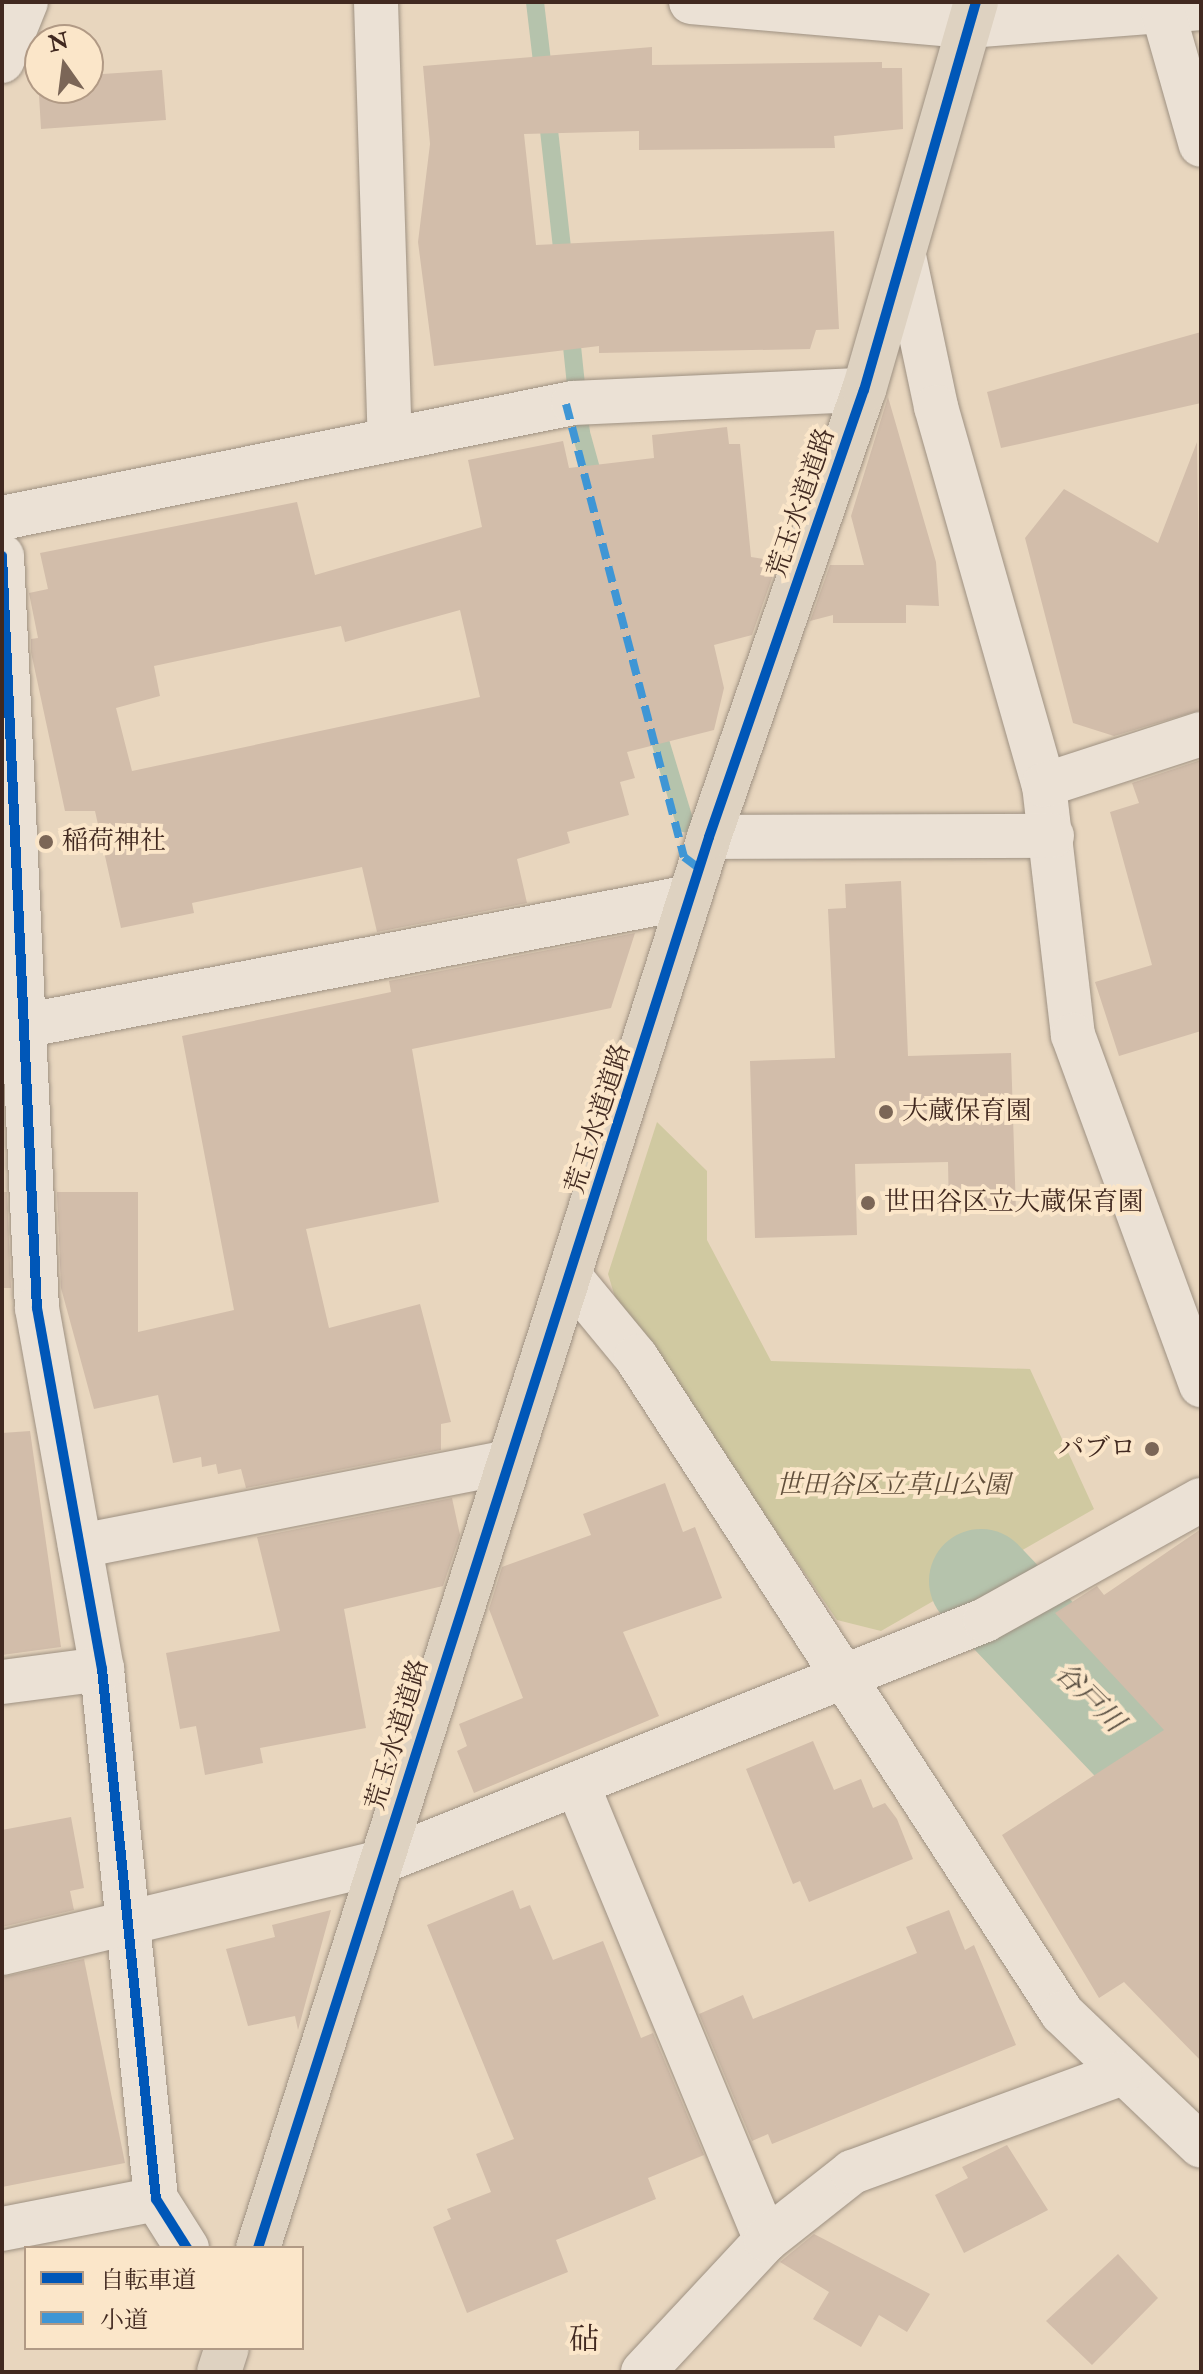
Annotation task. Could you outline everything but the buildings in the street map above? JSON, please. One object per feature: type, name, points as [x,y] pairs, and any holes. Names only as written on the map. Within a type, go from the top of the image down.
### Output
[{"type":"main road","name":"荒玉水道道路","points":[[259,2246],[709,837],[864,390],[972,14]]},
{"type":"main road","points":[[219,2372],[226,2350]]},
{"type":"street","points":[[2,61],[26,2]]},
{"type":"street","points":[[376,2],[390,438]]},
{"type":"street","points":[[691,2],[972,14],[1182,10],[1201,145]]},
{"type":"street","points":[[904,256],[936,407],[1044,785],[1073,1035],[1201,1385]]},
{"type":"street","points":[[2,518],[590,400],[864,390]]},
{"type":"street","points":[[2,556],[6,732],[23,1026],[19,1310],[80,1546],[102,1669],[156,2199],[186,2246]]},
{"type":"street","points":[[1044,785],[1201,734]]},
{"type":"street","points":[[709,837],[1052,836]]},
{"type":"street","points":[[23,1026],[690,897]]},
{"type":"street","points":[[570,1277],[636,1357],[1062,2013],[1120,2074],[1201,2146]]},
{"type":"street","points":[[80,1546],[507,1462]]},
{"type":"street","points":[[2,1953],[126,1927],[381,1862],[1002,1611],[1201,1500]]},
{"type":"street","points":[[2,1682],[102,1669]]},
{"type":"street","points":[[577,1784],[766,2240]]},
{"type":"street","points":[[643,2372],[766,2240],[852,2172],[1120,2074]]},
{"type":"street","points":[[2,2229],[156,2199]]},
{"type":"green space","name":"世田谷区立草山公園","points":[[657,1122],[707,1171],[707,1240],[771,1361],[1030,1369],[1094,1509],[881,1631],[837,1620],[615,1297],[608,1274]]},
{"type":"waterway","points":[[535,2],[544,79]]},
{"type":"waterway","points":[[547,112],[564,266]]},
{"type":"waterway","points":[[570,327],[581,433],[596,487]]},
{"type":"waterway","points":[[654,721],[685,823]]},
{"type":"waterway","name":"谷戸川","points":[[981,1581],[1201,1812]]},
{"type":"marked path","points":[[566,404],[684,857],[700,869]]},
{"type":"cycle path","points":[[259,2246],[709,837],[864,390],[976,2]]},
{"type":"cycle path","points":[[2,556],[37,1308],[102,1669],[156,2199],[186,2246]]},
{"type":"place","name":"稲荷神社","points":[[46,842]]},
{"type":"place","name":"大蔵保育園","points":[[886,1112]]},
{"type":"place","name":"世田谷区立大蔵保育園","points":[[868,1203]]},
{"type":"place","name":"パブロ","points":[[1152,1449]]},
{"type":"district","name":"砧","points":[[584,2340]]}]
